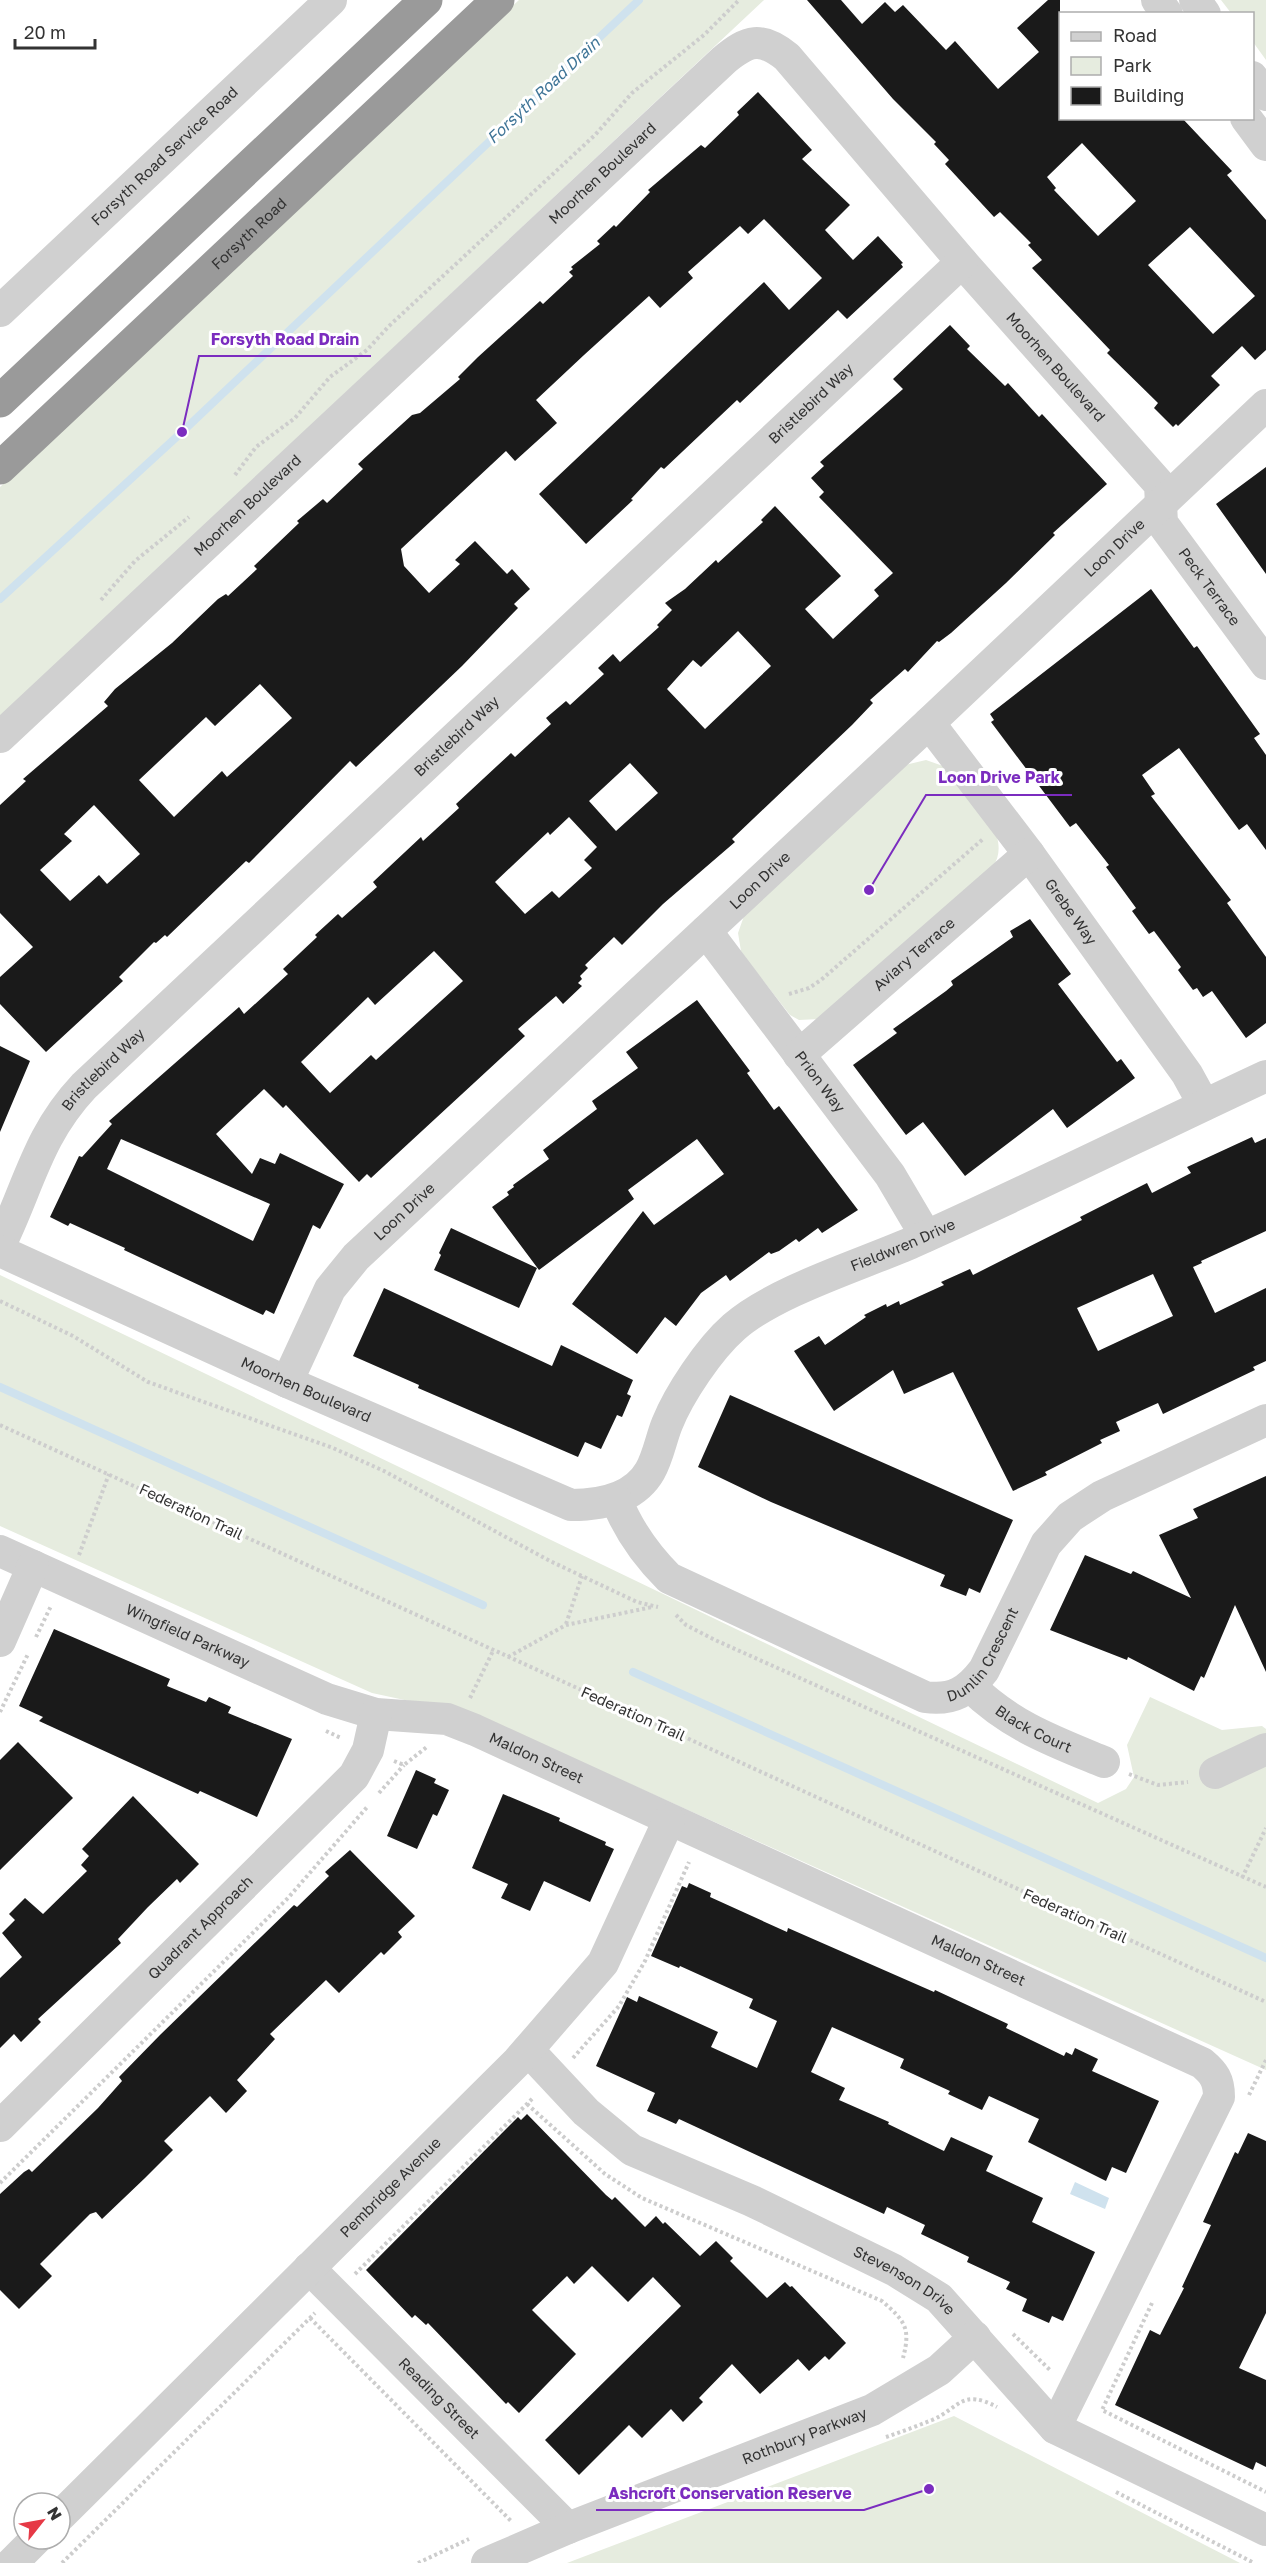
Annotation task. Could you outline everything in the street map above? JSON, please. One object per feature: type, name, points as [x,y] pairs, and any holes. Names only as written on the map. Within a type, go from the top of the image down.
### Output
[{"type":"highway","points":[[0,400],[426,0]]},
{"type":"highway","name":"Forsyth Road","points":[[0,468],[498,0]]},
{"type":"street","name":"Forsyth Road Service Road","points":[[0,311],[331,0]]},
{"type":"street","name":"Moorhen Boulevard","points":[[0,737],[716,68],[745,45],[769,45],[787,57],[962,262],[1160,485],[1160,505]]},
{"type":"street","points":[[1254,80],[1266,96]]},
{"type":"street","points":[[1247,120],[1266,145]]},
{"type":"street","name":"Bristlebird Way","points":[[0,1245],[46,1136],[64,1108],[84,1086],[962,262]]},
{"type":"street","name":"Loon Drive","points":[[287,1382],[330,1289],[356,1257],[929,723],[1266,405]]},
{"type":"street","name":"Peck Terrace","points":[[1160,505],[1162,523],[1266,664]]},
{"type":"street","name":"Grebe Way","points":[[929,723],[1029,854],[1187,1074],[1204,1105]]},
{"type":"street","name":"Aviary Terrace","points":[[799,1055],[1029,854]]},
{"type":"street","name":"Prion Way","points":[[706,931],[890,1175],[926,1236]]},
{"type":"street","name":"Fieldwren Drive","points":[[616,1499],[634,1488],[650,1471],[668,1422],[706,1359],[733,1328],[778,1299],[926,1236],[1266,1077]]},
{"type":"street","name":"Moorhen Boulevard","points":[[0,1251],[287,1382],[571,1505],[594,1505],[616,1499]]},
{"type":"street","name":"Dunlin Crescent","points":[[616,1499],[625,1521],[638,1542],[669,1578],[925,1697],[948,1697],[971,1687],[997,1646],[1046,1544],[1070,1517],[1102,1496],[1266,1420]]},
{"type":"street","name":"Wingfield Parkway","points":[[0,1551],[28,1579],[65,1597],[327,1700],[376,1714]]},
{"type":"street","points":[[0,1641],[28,1579]]},
{"type":"street","name":"Black Court","points":[[971,1687],[1002,1715],[1025,1729],[1104,1762]]},
{"type":"street","name":"Maldon Street","points":[[376,1714],[447,1719],[458,1723],[1202,2063],[1213,2072],[1219,2084],[1219,2097],[1055,2427]]},
{"type":"street","name":"Quadrant Approach","points":[[0,2126],[354,1776],[368,1750],[376,1714]]},
{"type":"street","points":[[1215,1773],[1266,1749]]},
{"type":"street","name":"Pembridge Avenue","points":[[72,2504],[528,2050],[603,1963],[669,1820]]},
{"type":"street","name":"Stevenson Drive","points":[[528,2050],[586,2112],[632,2150],[752,2201],[894,2271],[939,2298],[1055,2427],[1266,2530]]},
{"type":"street","name":"Reading Street","points":[[309,2268],[558,2518]]},
{"type":"street","name":"Rothbury Parkway","points":[[480,2550],[558,2518],[872,2410],[939,2370],[975,2337]]},
{"type":"street","points":[[12,2563],[24,2551]]},
{"type":"path","points":[[231,480],[256,447],[295,418],[330,377],[367,350],[389,326],[595,135],[632,93],[704,35],[739,0]]},
{"type":"path","points":[[93,609],[135,561],[191,515]]},
{"type":"path","points":[[765,1010],[791,993],[815,985],[984,839]]},
{"type":"path","points":[[0,1301],[73,1336],[148,1382],[333,1448],[384,1471],[582,1576],[637,1602],[667,1609]]},
{"type":"path","name":"Federation Trail","points":[[0,1425],[1266,2002]]},
{"type":"path","points":[[35,1638],[51,1607],[65,1597],[109,1474]]},
{"type":"path","points":[[566,1625],[582,1576]]},
{"type":"path","points":[[28,1579],[51,1607]]},
{"type":"path","points":[[51,1607],[65,1597]]},
{"type":"path","points":[[507,1657],[566,1625],[655,1606]]},
{"type":"path","points":[[672,1612],[686,1625],[715,1640],[1266,1887]]},
{"type":"path","points":[[0,1713],[30,1649]]},
{"type":"path","points":[[458,1723],[493,1651]]},
{"type":"path","points":[[322,1730],[344,1739],[342,1745]]},
{"type":"path","points":[[1104,1762],[1158,1785],[1189,1782],[1215,1773]]},
{"type":"path","points":[[0,2183],[288,1898],[404,1765]]},
{"type":"path","points":[[1242,1878],[1266,1828]]},
{"type":"path","points":[[570,2062],[619,2006],[645,1961],[688,1862]]},
{"type":"path","points":[[1244,2105],[1266,2060]]},
{"type":"path","points":[[526,2104],[605,2174],[642,2198],[882,2301],[903,2319],[908,2339],[902,2364]]},
{"type":"path","points":[[1153,2301],[1102,2410],[1266,2492]]},
{"type":"path","points":[[310,2318],[512,2523]]},
{"type":"path","points":[[1008,2329],[1058,2378]]},
{"type":"path","points":[[879,2440],[935,2419],[950,2406],[969,2399],[984,2400],[1003,2411]]},
{"type":"path","points":[[1110,2490],[1254,2563]]},
{"type":"path","points":[[502,2526],[558,2518]]},
{"type":"path","points":[[418,2563],[480,2550]]},
{"type":"green space","points":[[519,0],[764,0],[0,717],[0,487]]},
{"type":"green space","points":[[1221,0],[1266,0],[1266,60],[1254,43],[1254,12],[1230,12]]},
{"type":"green space","points":[[926,760],[943,766],[997,837],[998,852],[995,863],[819,1019],[799,1020],[790,1015],[741,951],[738,933],[744,916],[905,765]]},
{"type":"green space","points":[[0,1275],[1098,1803],[1126,1789],[1134,1777],[1127,1745],[1150,1697],[1222,1730],[1262,1726],[1266,1729],[1266,2070],[479,1716],[372,1693],[0,1526]]},
{"type":"green space","points":[[954,2416],[1240,2563],[567,2563]]},
{"type":"water","points":[[1075,2182],[1109,2198],[1105,2209],[1070,2194]]},
{"type":"building","points":[[807,0],[841,0],[862,24],[885,2],[895,12],[903,5],[946,50],[955,41],[998,89],[1039,52],[1017,28],[1048,0],[1060,0],[1059,120],[1184,120],[1232,171],[1227,175],[1266,220],[1266,350],[1255,360],[1242,346],[1211,376],[1220,385],[1178,426],[1176,424],[1173,427],[1154,408],[1158,403],[1107,353],[1110,350],[1032,268],[1042,260],[1028,245],[1031,243],[1000,212],[994,217],[945,164],[949,160],[934,144],[936,142],[893,99]],"holes":[[[1082,143],[1136,201],[1098,236],[1054,190],[1056,188],[1047,177]],[[1190,227],[1255,296],[1213,334],[1148,265]]]},
{"type":"building","points":[[758,92],[812,150],[802,159],[850,205],[825,230],[853,260],[878,236],[903,263],[901,264],[903,267],[847,319],[838,310],[740,403],[737,400],[664,469],[661,467],[631,499],[633,500],[586,544],[539,494],[764,282],[789,310],[822,278],[764,219],[748,234],[740,226],[688,272],[693,278],[660,308],[649,296],[584,355],[536,400],[557,423],[515,461],[506,451],[401,549],[404,566],[429,593],[460,564],[455,560],[475,541],[507,574],[512,569],[530,589],[514,604],[518,608],[462,666],[356,767],[350,761],[249,863],[246,861],[167,937],[165,935],[156,943],[154,942],[119,977],[123,981],[46,1052],[0,1004],[0,977],[33,947],[0,913],[0,805],[26,781],[23,779],[108,706],[104,702],[115,689],[172,643],[218,599],[226,594],[228,596],[257,569],[254,566],[299,523],[297,521],[323,499],[327,503],[363,469],[358,464],[412,415],[420,413],[460,379],[458,377],[478,357],[540,301],[543,304],[573,276],[569,272],[573,269],[571,267],[600,244],[597,241],[614,225],[616,227],[650,192],[648,190],[701,145],[705,148],[739,115],[737,112]],"holes":[[[260,684],[292,718],[227,777],[222,771],[174,817],[139,780],[206,717],[215,726]],[[94,805],[140,854],[107,884],[99,875],[70,901],[40,870],[72,841],[64,834]]]},
{"type":"building","points":[[950,325],[970,346],[967,349],[1005,386],[1008,383],[1039,417],[1042,414],[1107,484],[1053,533],[1055,535],[1006,583],[951,633],[939,642],[937,641],[908,672],[905,669],[870,700],[873,703],[852,725],[732,839],[735,842],[663,904],[622,945],[614,937],[585,965],[588,968],[580,976],[582,979],[578,983],[582,986],[563,1004],[556,996],[518,1029],[525,1036],[371,1178],[367,1174],[359,1182],[286,1105],[283,1108],[264,1089],[216,1134],[252,1174],[260,1158],[275,1164],[280,1153],[344,1184],[320,1229],[313,1225],[274,1314],[266,1310],[263,1315],[124,1250],[125,1248],[70,1223],[68,1226],[50,1217],[79,1156],[82,1157],[112,1124],[109,1121],[239,1007],[244,1014],[288,974],[283,969],[317,937],[315,935],[338,914],[342,918],[377,887],[373,882],[421,837],[423,841],[459,808],[456,804],[511,753],[515,757],[551,724],[546,718],[566,701],[570,705],[604,674],[598,668],[613,654],[620,662],[659,627],[657,625],[672,610],[665,603],[685,589],[716,560],[718,563],[763,522],[761,520],[775,506],[841,576],[805,609],[833,639],[879,596],[874,590],[893,573],[819,497],[824,492],[811,478],[824,466],[820,462],[903,389],[893,379]],"holes":[[[738,631],[771,666],[705,729],[667,689],[693,660],[701,667]],[[630,763],[658,793],[616,831],[589,801]],[[569,817],[597,847],[584,860],[592,868],[559,898],[552,891],[525,914],[495,882],[548,832],[550,835]],[[434,951],[463,981],[376,1060],[371,1055],[330,1093],[301,1062],[368,997],[375,1005]],[[121,1139],[270,1204],[253,1241],[107,1169]]]},
{"type":"building","points":[[1266,467],[1266,574],[1216,504]]},
{"type":"building","points":[[1151,589],[1194,648],[1197,646],[1260,734],[1254,738],[1266,755],[1266,850],[1247,824],[1239,830],[1179,748],[1142,775],[1155,794],[1151,796],[1231,900],[1227,903],[1266,957],[1266,1023],[1246,1038],[1212,991],[1203,997],[1197,988],[1193,990],[1178,970],[1181,967],[1154,931],[1149,934],[1132,911],[1136,908],[1106,867],[1109,865],[1076,823],[1070,827],[991,722],[994,720],[990,714]]},
{"type":"building","points":[[1030,919],[1071,974],[1058,984],[1117,1062],[1121,1059],[1135,1078],[1067,1128],[1053,1109],[965,1176],[923,1122],[906,1135],[853,1065],[897,1033],[893,1029],[953,985],[951,981],[1013,937],[1010,931]]},
{"type":"building","points":[[697,1000],[750,1071],[747,1073],[774,1110],[779,1106],[858,1210],[822,1233],[818,1228],[799,1242],[796,1239],[779,1251],[771,1254],[769,1252],[730,1281],[726,1275],[701,1293],[676,1326],[665,1317],[637,1354],[572,1304],[643,1211],[654,1225],[724,1174],[697,1139],[628,1190],[634,1199],[539,1270],[492,1207],[509,1195],[507,1192],[514,1187],[513,1185],[549,1159],[543,1150],[597,1109],[592,1101],[638,1068],[626,1052]]},
{"type":"building","points":[[0,1046],[30,1061],[0,1132]]},
{"type":"building","points":[[1252,1137],[1255,1143],[1266,1138],[1266,1231],[1201,1261],[1202,1263],[1193,1267],[1215,1313],[1266,1288],[1266,1361],[1253,1367],[1255,1370],[1163,1414],[1158,1403],[1116,1422],[1120,1431],[1100,1440],[1102,1443],[1045,1472],[1047,1475],[1013,1491],[953,1372],[904,1394],[893,1370],[834,1411],[794,1351],[819,1336],[825,1345],[866,1317],[864,1315],[886,1304],[887,1307],[899,1301],[900,1305],[944,1285],[941,1282],[970,1269],[973,1275],[1082,1220],[1080,1217],[1147,1183],[1152,1193],[1191,1173],[1187,1167]],"holes":[[[1153,1274],[1173,1316],[1098,1351],[1077,1308]]]},
{"type":"building","points":[[451,1228],[537,1268],[519,1308],[434,1270]]},
{"type":"building","points":[[384,1288],[552,1366],[561,1345],[633,1380],[627,1394],[631,1396],[622,1417],[617,1415],[601,1449],[585,1442],[578,1457],[418,1388],[419,1385],[353,1356]]},
{"type":"building","points":[[730,1395],[1013,1520],[980,1593],[969,1588],[966,1596],[940,1586],[945,1575],[771,1502],[698,1467]]},
{"type":"building","points":[[1266,1476],[1266,1672],[1235,1605],[1204,1678],[1201,1676],[1194,1691],[1128,1657],[1127,1660],[1050,1630],[1085,1555],[1131,1574],[1133,1571],[1191,1598],[1159,1535],[1198,1518],[1193,1509]]},
{"type":"building","points":[[54,1629],[170,1679],[167,1686],[206,1702],[209,1697],[231,1707],[228,1713],[292,1739],[257,1817],[200,1791],[198,1794],[39,1721],[43,1717],[19,1706]]},
{"type":"building","points":[[18,1742],[73,1798],[0,1870],[0,1760]]},
{"type":"building","points":[[416,1770],[436,1779],[434,1783],[449,1790],[437,1816],[433,1814],[417,1849],[387,1836]]},
{"type":"building","points":[[503,1794],[560,1818],[559,1821],[606,1842],[605,1845],[614,1849],[590,1902],[544,1881],[530,1911],[501,1898],[508,1884],[472,1868]]},
{"type":"building","points":[[133,1796],[199,1864],[180,1883],[177,1879],[148,1907],[118,1939],[121,1943],[38,2019],[41,2022],[21,2042],[14,2034],[0,2048],[0,1978],[22,1957],[2,1933],[15,1920],[9,1914],[25,1898],[43,1914],[87,1871],[81,1865],[89,1856],[82,1849]]},
{"type":"building","points":[[350,1850],[415,1916],[398,1932],[402,1937],[384,1955],[381,1952],[339,1993],[326,1980],[270,2034],[275,2039],[237,2080],[247,2091],[226,2113],[210,2096],[164,2141],[173,2150],[145,2178],[102,2219],[96,2212],[90,2214],[40,2264],[52,2276],[19,2309],[0,2290],[0,2194],[24,2172],[29,2169],[32,2172],[98,2108],[122,2081],[119,2077],[160,2035],[294,1905],[297,1907],[329,1876],[325,1872]]},
{"type":"building","points":[[689,1883],[711,1893],[710,1897],[787,1932],[788,1928],[934,1992],[935,1990],[1008,2024],[1006,2028],[1064,2056],[1066,2052],[1072,2055],[1075,2048],[1098,2059],[1092,2071],[1159,2101],[1126,2173],[1112,2167],[1106,2181],[1028,2142],[1039,2119],[989,2096],[982,2110],[948,2094],[950,2091],[900,2068],[904,2059],[832,2027],[811,2072],[845,2088],[839,2100],[889,2122],[888,2124],[944,2151],[951,2137],[993,2156],[986,2171],[1043,2198],[1032,2222],[1095,2252],[1063,2321],[1052,2316],[1049,2323],[1022,2311],[1027,2299],[1006,2289],[1010,2282],[967,2262],[969,2257],[921,2234],[925,2225],[887,2207],[884,2214],[679,2119],[676,2124],[647,2111],[655,2093],[596,2066],[627,1997],[637,2002],[639,1996],[718,2032],[711,2047],[757,2068],[777,2021],[749,2008],[753,1999],[680,1966],[679,1968],[651,1956],[682,1886],[687,1888]]},
{"type":"building","points":[[527,2114],[606,2195],[612,2200],[615,2197],[645,2227],[656,2216],[700,2256],[716,2241],[733,2258],[730,2261],[767,2298],[785,2282],[790,2287],[792,2286],[846,2343],[829,2360],[825,2356],[809,2371],[798,2359],[760,2394],[732,2364],[699,2398],[703,2402],[683,2422],[671,2409],[642,2438],[629,2425],[579,2475],[545,2440],[681,2306],[653,2277],[628,2302],[592,2266],[574,2284],[567,2276],[532,2310],[576,2354],[519,2413],[508,2402],[506,2404],[428,2323],[426,2325],[415,2315],[412,2318],[366,2270],[518,2117],[521,2120]]},
{"type":"building","points":[[1248,2133],[1266,2141],[1266,2313],[1239,2368],[1266,2380],[1266,2467],[1256,2462],[1253,2470],[1115,2405],[1150,2330],[1160,2335],[1184,2288],[1182,2287],[1211,2225],[1203,2222],[1235,2152],[1238,2154]]},
{"type":"waterway","name":"Forsyth Road Drain","points":[[0,599],[182,432],[639,0]]},
{"type":"waterway","points":[[0,1387],[483,1605]]},
{"type":"waterway","points":[[633,1672],[1266,1958]]},
{"type":"place","name":"Forsyth Road Drain","points":[[182,432]]},
{"type":"place","name":"Loon Drive Park","points":[[869,890]]},
{"type":"place","name":"Ashcroft Conservation Reserve","points":[[929,2489]]}]
